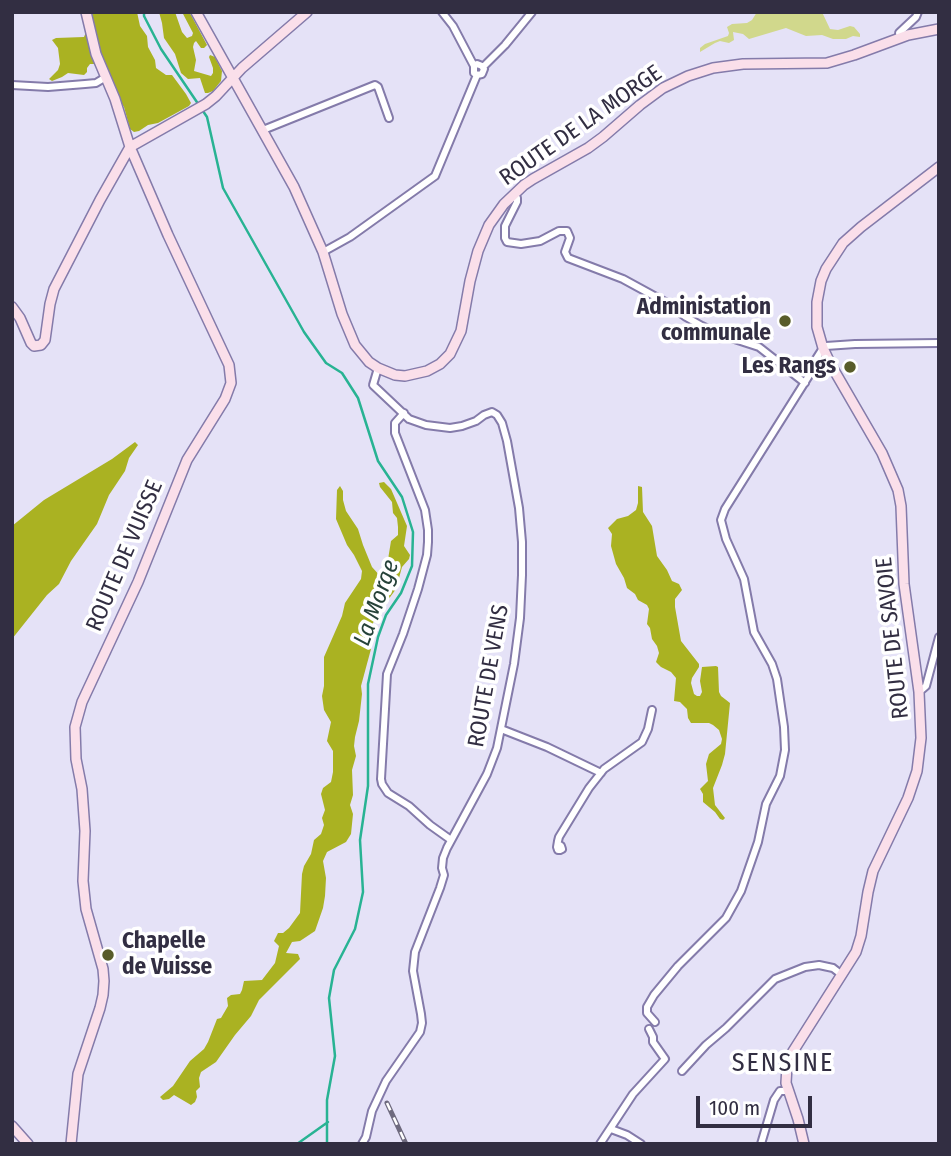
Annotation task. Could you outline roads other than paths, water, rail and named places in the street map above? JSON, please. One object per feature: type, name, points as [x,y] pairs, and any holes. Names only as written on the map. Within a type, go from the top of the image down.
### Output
[{"type":"street","name":"ROUTE DE VUISSE","points":[[71,1144],[78,1074],[100,1008],[104,981],[86,909],[83,881],[85,831],[75,727],[82,702],[138,582],[187,460],[225,399],[231,383],[229,365],[130,147],[96,54],[86,12]]},
{"type":"street","points":[[196,12],[294,187],[323,252],[351,336],[362,354],[378,369],[373,385],[404,413],[395,423],[394,433],[425,510],[428,542],[418,589],[387,674],[381,779],[388,793],[410,806],[451,840]]},
{"type":"street","points":[[12,307],[31,343],[41,345],[45,340],[54,289],[130,147],[216,96],[233,76],[307,12]]},
{"type":"street","points":[[442,12],[453,26],[477,75]]},
{"type":"street","points":[[323,252],[351,237],[435,176],[477,75],[482,74],[483,67],[532,12]]},
{"type":"street","points":[[900,38],[899,33],[918,12]]},
{"type":"street","name":"ROUTE DE LA MORGE","points":[[378,369],[395,375],[416,375],[440,363],[450,354],[461,331],[472,268],[495,215],[514,194],[533,179],[588,148],[663,89],[688,76],[713,68],[743,64],[827,62],[900,38],[939,29]]},
{"type":"street","points":[[474,66],[479,64],[483,67]]},
{"type":"street","points":[[12,85],[30,87],[85,84],[106,78]]},
{"type":"street","points":[[263,130],[375,85],[389,118]]},
{"type":"street","name":"ROUTE DE SAVOIE","points":[[804,1144],[787,1091],[787,1066],[792,1053],[856,952],[862,936],[873,871],[908,798],[922,738],[919,692],[904,584],[898,490],[882,453],[823,348],[817,327],[817,302],[821,281],[843,243],[939,167]]},
{"type":"street","points":[[514,194],[517,202],[505,226],[507,242],[514,244],[540,241],[559,231],[567,231],[570,239],[565,252],[568,258],[623,279],[719,334],[758,347],[804,383]]},
{"type":"street","points":[[655,1021],[647,1013],[647,1007],[654,995],[678,966],[726,918],[741,891],[758,842],[766,804],[780,776],[783,761],[785,740],[777,679],[772,664],[754,632],[744,579],[726,539],[721,520],[724,509],[804,383],[823,348],[834,345],[939,342]]},
{"type":"street","name":"ROUTE DE VENS","points":[[362,1144],[383,1087],[420,1032],[422,1023],[414,971],[415,952],[444,875],[443,858],[487,774],[497,748],[514,664],[520,618],[522,542],[519,508],[502,423],[492,412],[476,421],[450,428],[426,425],[410,419],[404,413]]},
{"type":"street","points":[[919,692],[926,686],[939,637]]},
{"type":"street","points":[[558,844],[559,837],[604,768],[642,742],[652,710]]},
{"type":"street","points":[[501,729],[601,773]]},
{"type":"street","points":[[682,1071],[775,979],[804,967],[820,965],[833,968],[842,975]]},
{"type":"street","points":[[600,1144],[633,1094],[665,1059],[653,1042],[649,1029]]},
{"type":"street","points":[[761,1142],[774,1100],[780,1091],[787,1091]]},
{"type":"street","points":[[12,1126],[27,1144]]},
{"type":"street","points":[[611,1129],[641,1144]]},
{"type":"waterway","name":"La Morge","points":[[144,12],[161,49],[207,117],[223,188],[304,332],[326,363],[342,373],[358,398],[378,461],[402,497],[413,532],[412,566],[401,593],[386,615],[378,637],[368,684],[368,786],[360,840],[363,892],[355,929],[334,970],[329,998],[335,1056],[327,1100],[327,1144]]},
{"type":"waterway","points":[[297,1144],[328,1122]]},
{"type":"railway","points":[[387,1103],[406,1144]]},
{"type":"place","name":"Administation communale","points":[[785,321]]},
{"type":"place","name":"Les Rangs","points":[[850,367]]},
{"type":"place","name":"Chapelle de Vuisse","points":[[108,955]]},
{"type":"district","name":"SENSINE","points":[[783,1064]]}]
